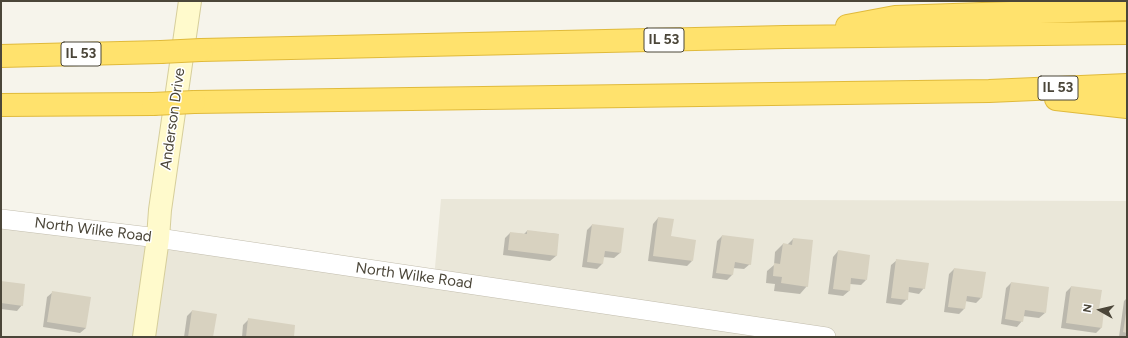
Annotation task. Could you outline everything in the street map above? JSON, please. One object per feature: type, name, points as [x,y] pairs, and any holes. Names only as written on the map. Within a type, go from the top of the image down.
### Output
[{"type":"highway","points":[[785,37],[895,17],[1127,9]]},
{"type":"highway","name":"IL 53","points":[[1,56],[785,37],[1127,33]]},
{"type":"highway","name":"IL 53","points":[[1,106],[990,91],[1127,85]]},
{"type":"highway","points":[[990,91],[1127,107]]},
{"type":"street","name":"Anderson Drive","points":[[144,337],[158,238],[160,210],[190,1]]},
{"type":"street","name":"North Wilke Road","points":[[1,219],[158,238],[826,337]]},
{"type":"shaded area","points":[[441,199],[1127,201],[1127,337],[1,337],[1,219],[434,279]]},
{"type":"building","points":[[658,217],[674,219],[671,236],[696,240],[693,261],[653,256]]},
{"type":"building","points":[[592,224],[624,228],[621,253],[605,251],[603,264],[587,262]]},
{"type":"building","points":[[527,230],[559,234],[557,256],[508,250],[510,232],[527,234]]},
{"type":"building","points":[[722,235],[754,239],[751,265],[735,262],[733,275],[716,273]]},
{"type":"building","points":[[793,238],[813,240],[808,287],[781,283],[782,277],[773,276],[774,263],[780,264],[783,243],[792,245]]},
{"type":"building","points":[[838,250],[870,255],[867,280],[851,278],[850,291],[833,289]]},
{"type":"building","points":[[896,259],[929,263],[925,289],[909,287],[908,300],[891,298]]},
{"type":"building","points":[[954,268],[986,272],[982,298],[967,296],[965,309],[948,307]]},
{"type":"building","points":[[1,281],[25,284],[23,306],[1,303]]},
{"type":"building","points":[[1011,282],[1049,287],[1046,313],[1025,310],[1023,322],[1005,319]]},
{"type":"building","points":[[1071,286],[1102,290],[1099,309],[1104,310],[1102,328],[1066,323]]},
{"type":"building","points":[[52,291],[91,297],[86,328],[47,322]]},
{"type":"building","points":[[192,310],[217,314],[213,337],[188,337]]},
{"type":"building","points":[[1127,313],[1127,333],[1123,332]]},
{"type":"building","points":[[248,318],[295,325],[294,337],[246,337]]}]
